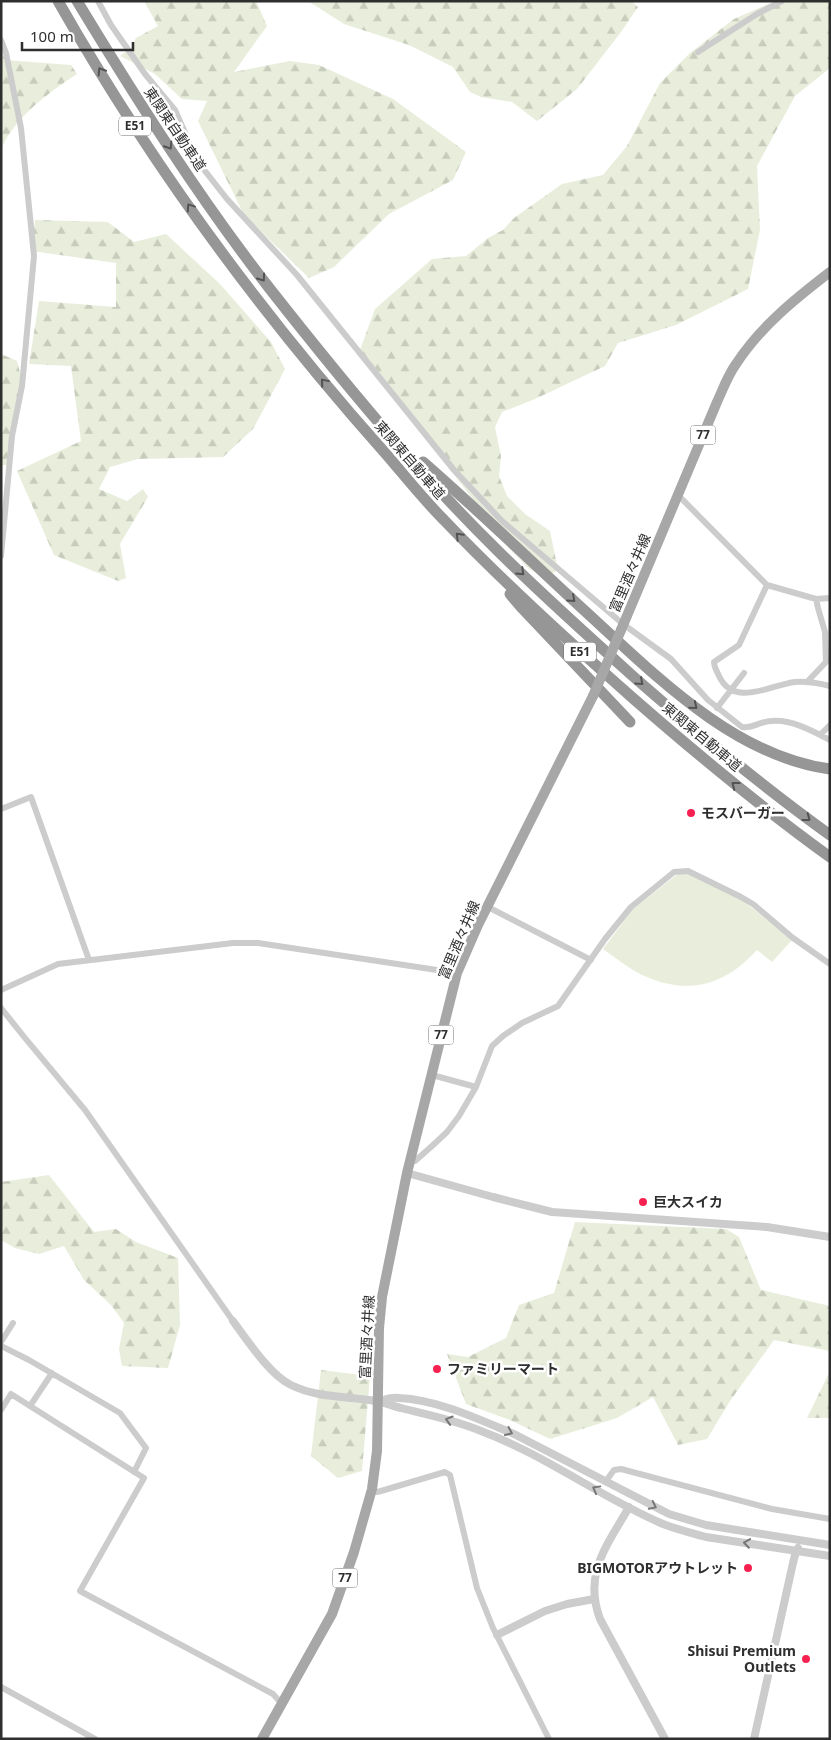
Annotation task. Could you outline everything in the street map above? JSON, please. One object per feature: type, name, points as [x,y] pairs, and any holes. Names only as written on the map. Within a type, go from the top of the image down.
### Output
[{"type":"highway","name":"東関東自動車道","points":[[58,1],[118,100],[217,248],[355,420],[442,518],[591,662],[657,720],[720,773],[830,857]]},
{"type":"highway","name":"東関東自動車道","points":[[77,1],[190,179],[269,288],[381,424],[492,545],[600,647],[730,759],[830,835]]},
{"type":"highway","points":[[381,424],[639,660],[704,714],[735,734],[768,751],[802,764],[830,769]]},
{"type":"highway","points":[[481,557],[521,607],[630,722]]},
{"type":"main road","name":"富里酒々井線","points":[[262,1739],[332,1614],[354,1552],[372,1490],[377,1451],[379,1328],[382,1297],[408,1167],[457,973],[592,696],[717,402],[735,365],[763,328],[830,272]]},
{"type":"street","points":[[98,1],[111,25],[145,74],[175,110],[198,162],[227,199],[298,275],[454,470],[502,521],[622,627],[671,659],[708,700],[742,727],[748,728],[758,723],[772,720],[788,721],[830,740]]},
{"type":"street","points":[[698,52],[757,14],[782,1]]},
{"type":"street","points":[[1,40],[6,53],[22,128],[34,256],[22,386],[12,436],[1,556]]},
{"type":"street","points":[[678,495],[767,585],[816,599],[830,598]]},
{"type":"street","points":[[767,585],[739,645],[714,662],[721,680],[731,691],[738,693],[751,692],[794,682],[830,686]]},
{"type":"street","points":[[807,682],[826,662],[826,632],[816,599]]},
{"type":"street","points":[[717,708],[744,673]]},
{"type":"street","points":[[820,735],[830,725]]},
{"type":"street","points":[[1,809],[31,797],[89,960]]},
{"type":"street","points":[[830,964],[793,938],[747,900],[692,873],[682,870],[674,872],[631,907],[605,939],[592,960],[576,978],[558,1006],[522,1023],[492,1046],[476,1087],[459,1116],[447,1132],[408,1167],[493,1197],[552,1212],[767,1227],[830,1237]]},
{"type":"street","points":[[488,906],[592,960]]},
{"type":"street","points":[[1,990],[58,964],[233,944],[258,943],[457,973]]},
{"type":"street","points":[[1,1008],[85,1110],[258,1355],[281,1379],[290,1385],[314,1394],[378,1401],[399,1408],[434,1415],[482,1431],[541,1459],[663,1524],[706,1537],[830,1556]]},
{"type":"street","points":[[432,1075],[476,1087]]},
{"type":"street","points":[[1,1342],[13,1323]]},
{"type":"street","points":[[1,1346],[120,1413],[146,1448],[134,1472]]},
{"type":"street","points":[[30,1406],[52,1373]]},
{"type":"street","points":[[1,1410],[11,1394],[144,1478],[80,1590],[272,1694],[282,1704]]},
{"type":"street","points":[[378,1401],[398,1397],[450,1408],[514,1434],[669,1514],[692,1522],[830,1545]]},
{"type":"street","points":[[606,1481],[614,1470],[621,1469],[772,1509],[830,1519]]},
{"type":"street","points":[[372,1490],[377,1492],[445,1472],[450,1475],[477,1588],[493,1628],[549,1739]]},
{"type":"street","points":[[629,1507],[598,1564],[594,1580],[594,1599],[600,1619],[665,1739]]},
{"type":"street","points":[[774,1536],[788,1543],[796,1551]]},
{"type":"street","points":[[754,1739],[796,1551],[808,1541]]},
{"type":"street","points":[[497,1634],[551,1609],[594,1599]]},
{"type":"street","points":[[1,1687],[95,1739]]},
{"type":"green space","points":[[144,1],[256,1],[267,26],[234,72],[290,61],[319,65],[393,99],[466,152],[453,180],[389,214],[334,267],[309,278],[244,215],[198,121],[207,101],[182,99],[155,74],[120,56],[131,48],[136,38],[158,26]]},
{"type":"green space","points":[[308,1],[631,1],[638,7],[577,89],[537,121],[512,102],[481,97],[470,92],[453,67],[409,45],[344,24]]},
{"type":"green space","points":[[775,1],[830,1],[830,68],[795,96],[757,166],[760,230],[748,289],[676,325],[618,343],[605,366],[535,399],[502,412],[495,427],[501,456],[499,476],[507,496],[525,514],[550,531],[558,570],[545,577],[529,569],[503,542],[466,490],[400,407],[360,350],[375,309],[432,259],[466,256],[488,238],[503,230],[514,218],[562,184],[603,175],[627,146],[660,83],[690,53],[734,19]]},
{"type":"green space","points":[[1,47],[5,60],[71,65],[77,74],[34,106],[15,126],[1,149]]},
{"type":"green space","points":[[35,220],[108,222],[134,242],[166,234],[220,284],[271,342],[285,369],[253,429],[223,457],[138,459],[110,467],[99,489],[127,501],[143,489],[148,497],[120,544],[126,578],[118,581],[54,555],[17,471],[81,441],[71,366],[29,364],[39,301],[116,307],[116,263],[32,251]]},
{"type":"green space","points":[[1,354],[17,361],[22,380],[10,465],[1,465]]},
{"type":"green space","points":[[687,873],[740,898],[792,940],[772,962],[757,950],[732,972],[704,984],[690,986],[675,985],[642,975],[603,949],[633,909],[675,876]]},
{"type":"green space","points":[[49,1175],[94,1232],[116,1229],[136,1242],[178,1258],[180,1325],[168,1368],[122,1366],[119,1349],[124,1323],[111,1305],[84,1280],[64,1246],[39,1254],[15,1248],[1,1240],[1,1182]]},
{"type":"green space","points":[[575,1222],[726,1229],[739,1237],[761,1290],[830,1306],[830,1351],[774,1340],[730,1401],[707,1439],[678,1445],[653,1397],[617,1418],[550,1439],[510,1420],[466,1404],[447,1354],[468,1357],[506,1338],[519,1305],[554,1293]]},
{"type":"green space","points":[[321,1370],[370,1376],[362,1471],[338,1478],[311,1456]]},
{"type":"green space","points":[[830,1371],[830,1418],[807,1418]]},
{"type":"place","name":"モスバーガー","points":[[691,813]]},
{"type":"place","name":"巨大スイカ","points":[[643,1202]]},
{"type":"place","name":"ファミリーマート","points":[[437,1369]]},
{"type":"place","name":"BIGMOTORアウトレット","points":[[748,1568]]},
{"type":"place","name":"Shisui Premium Outlets","points":[[806,1659]]}]
